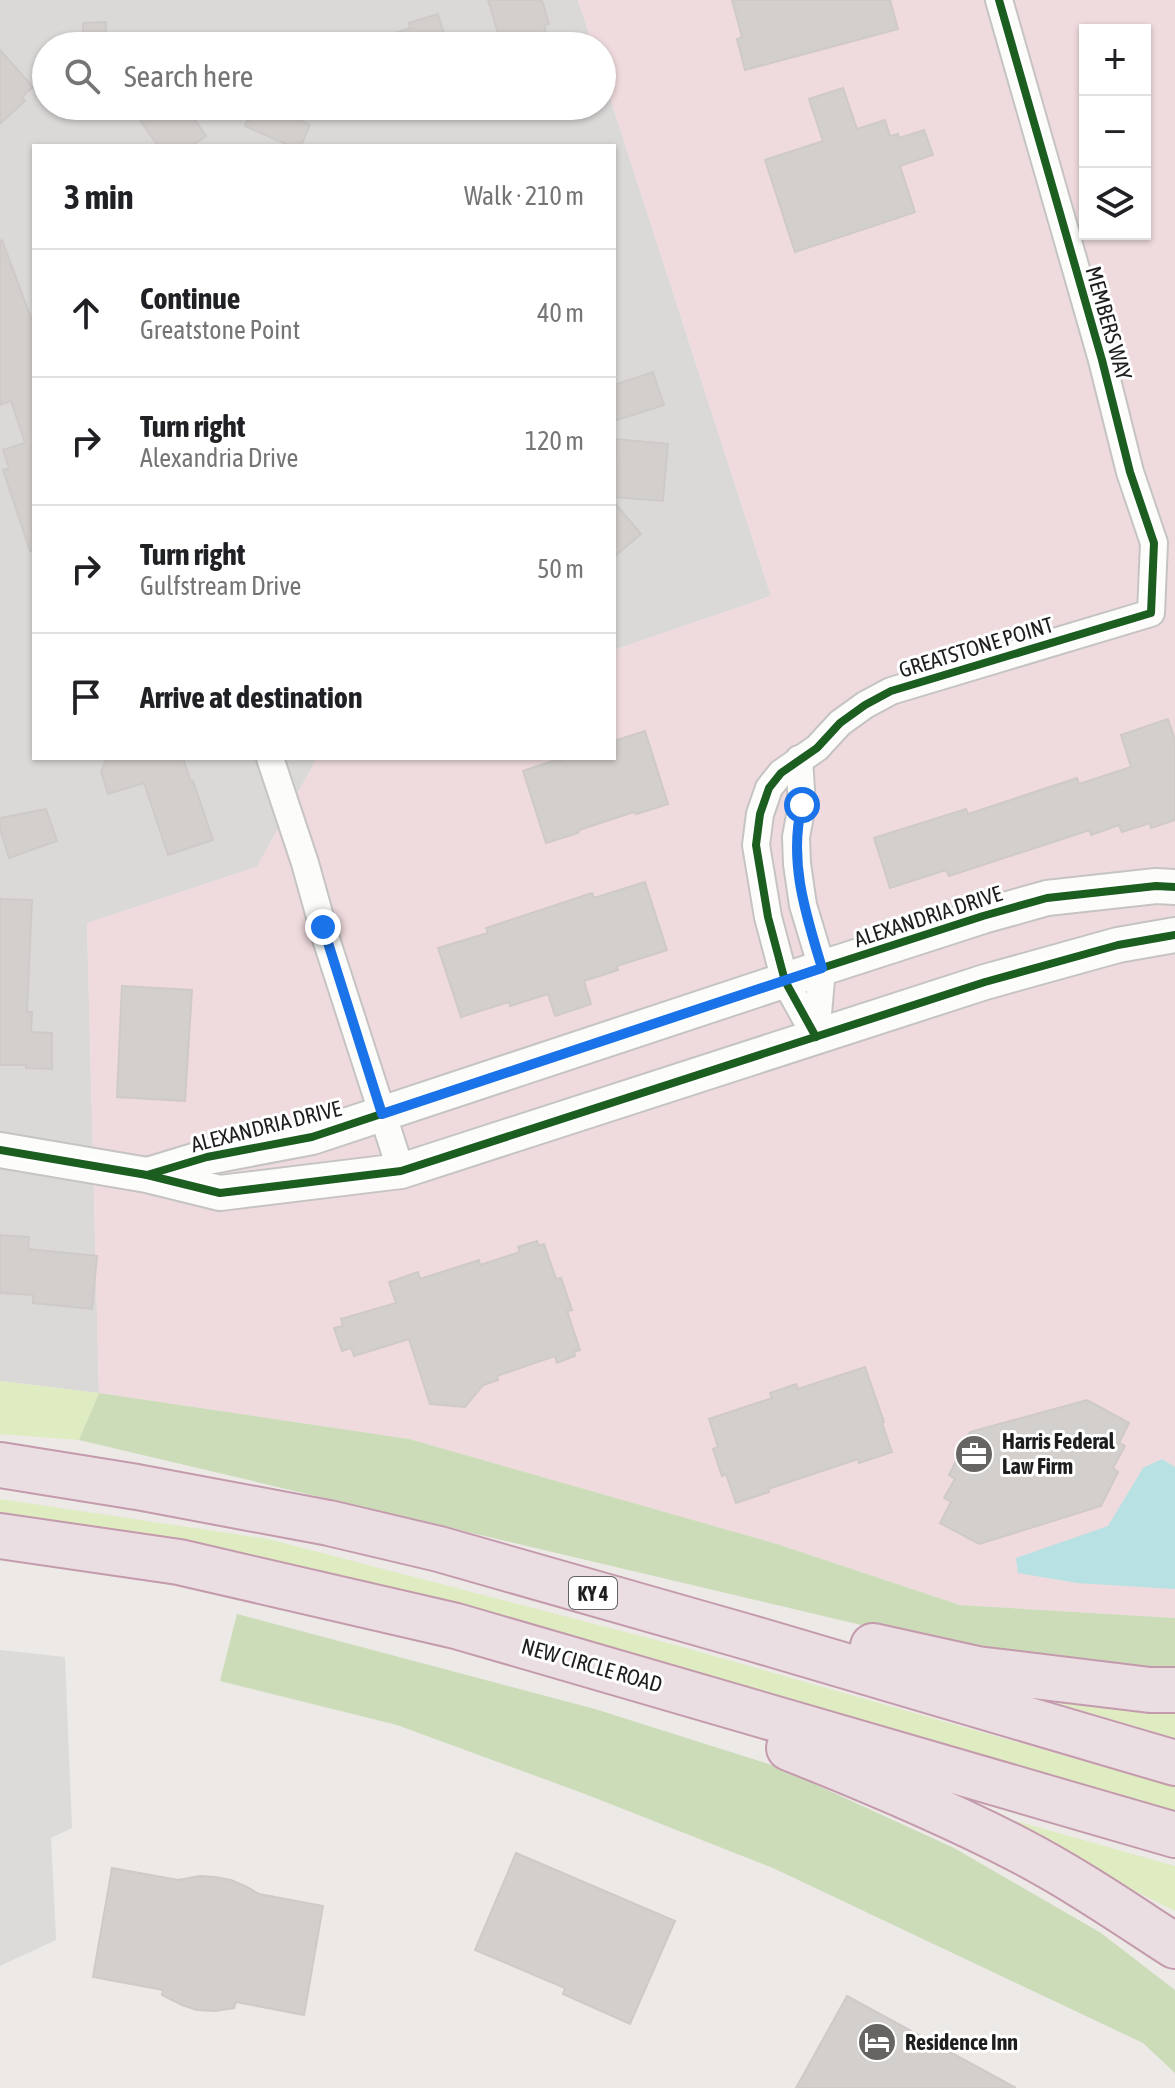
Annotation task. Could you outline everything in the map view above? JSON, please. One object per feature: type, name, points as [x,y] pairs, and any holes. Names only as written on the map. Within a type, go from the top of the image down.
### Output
[{"type":"highway","name":"KY 4","points":[[0,1465],[315,1520],[439,1549],[1175,1763]]},
{"type":"highway","name":"NEW CIRCLE ROAD","points":[[0,1536],[179,1562],[367,1604],[530,1646],[1175,1835]]},
{"type":"highway","points":[[439,1549],[977,1669],[1150,1690],[1175,1690]]},
{"type":"highway","points":[[530,1646],[936,1809],[1084,1886],[1175,1946]]},
{"type":"street","name":"MEMBERS WAY","points":[[999,0],[1102,360],[1130,472],[1154,543],[1151,613]]},
{"type":"street","name":"GREATSTONE POINT","points":[[816,1037],[785,981],[768,917],[756,845],[760,814],[769,788],[781,773],[817,748],[840,723],[891,691],[1151,613]]},
{"type":"street","points":[[799,759],[802,805],[796,837],[797,864],[803,905],[822,968],[816,1037]]},
{"type":"street","points":[[271,760],[401,1171]]},
{"type":"street","name":"ALEXANDRIA DRIVE","points":[[147,1175],[207,1157],[312,1137],[822,968],[1047,898],[1156,886],[1175,887]]},
{"type":"street","name":"ALEXANDRIA DRIVE","points":[[0,1150],[147,1175],[220,1193],[401,1171],[1058,961],[1118,945],[1175,935]]},
{"type":"shaded area","points":[[0,0],[578,0],[588,32],[32,32],[32,120],[616,120],[616,116],[771,596],[616,649],[616,144],[32,144],[32,760],[316,760],[257,867],[87,923],[99,1393],[0,1381]]},
{"type":"shaded area","points":[[578,0],[1175,0],[1175,1618],[960,1605],[777,1544],[409,1439],[99,1393],[87,923],[257,867],[316,760],[616,760],[616,649],[771,596],[616,116],[616,32],[588,32]]},
{"type":"shaded area","points":[[0,1650],[65,1657],[72,1828],[51,1838],[56,1940],[0,1966]]},
{"type":"green space","points":[[0,1381],[99,1393],[79,1440],[0,1434]]},
{"type":"green space","points":[[99,1393],[409,1439],[777,1544],[960,1605],[1175,1618],[1175,1670],[988,1655],[79,1440]]},
{"type":"green space","points":[[0,1499],[268,1539],[675,1645],[1175,1787],[1175,1823],[0,1522]]},
{"type":"green space","points":[[237,1614],[595,1709],[775,1766],[954,1848],[1101,1933],[1175,1990],[1175,2073],[1143,2043],[773,1868],[397,1725],[220,1681]]},
{"type":"green space","points":[[997,1685],[1175,1705],[1175,1738]]},
{"type":"green space","points":[[966,1807],[1175,1866],[1175,1911]]},
{"type":"water","points":[[1162,1459],[1175,1467],[1175,1589],[1077,1583],[1018,1573],[1016,1558],[1108,1526],[1143,1468]]},
{"type":"building","points":[[488,0],[542,0],[549,24],[544,26],[546,32],[498,32]]},
{"type":"building","points":[[732,0],[890,0],[898,29],[745,70],[737,39],[742,37]]},
{"type":"building","points":[[438,14],[444,32],[398,32],[410,28],[409,23]]},
{"type":"building","points":[[106,22],[106,32],[83,32],[83,23]]},
{"type":"building","points":[[0,50],[32,88],[22,97],[25,101],[0,124]]},
{"type":"building","points":[[843,88],[857,129],[885,120],[890,136],[898,134],[899,138],[924,130],[933,155],[900,166],[915,212],[795,252],[765,160],[823,141],[809,99]]},
{"type":"building","points":[[140,120],[195,120],[206,136],[194,144],[157,144]]},
{"type":"building","points":[[247,120],[299,120],[310,125],[302,144],[286,144],[245,126]]},
{"type":"building","points":[[0,241],[32,321],[30,551],[3,470],[9,468],[3,450],[25,443],[11,401],[0,405]]},
{"type":"building","points":[[653,372],[664,405],[616,420],[616,384]]},
{"type":"building","points":[[616,439],[668,444],[663,501],[616,497]]},
{"type":"building","points":[[616,504],[641,534],[616,555]]},
{"type":"building","points":[[1168,719],[1175,740],[1175,820],[1151,828],[1150,823],[1122,832],[1119,825],[1091,835],[1090,830],[949,876],[946,870],[890,888],[874,838],[966,809],[968,814],[1077,778],[1079,784],[1131,767],[1121,735]]},
{"type":"building","points":[[645,731],[668,804],[636,814],[634,812],[546,843],[523,771],[555,760],[616,760],[616,740]]},
{"type":"building","points":[[106,760],[184,760],[213,840],[168,855],[144,783],[108,794],[101,771]]},
{"type":"building","points":[[46,809],[57,841],[9,858],[0,829],[0,818]]},
{"type":"building","points":[[645,882],[667,950],[617,966],[618,970],[584,981],[591,1004],[555,1016],[548,994],[461,1017],[438,948],[488,933],[486,928],[592,893],[594,898]]},
{"type":"building","points":[[0,899],[32,900],[27,1012],[32,1012],[31,1032],[52,1033],[52,1069],[0,1065]]},
{"type":"building","points":[[122,986],[192,990],[185,1101],[117,1097]]},
{"type":"building","points":[[0,1235],[29,1237],[28,1249],[97,1256],[92,1309],[33,1303],[33,1295],[0,1293]]},
{"type":"building","points":[[537,1241],[539,1246],[544,1244],[556,1279],[561,1278],[572,1310],[567,1311],[580,1350],[574,1352],[575,1356],[557,1363],[555,1356],[497,1376],[498,1380],[483,1385],[465,1407],[430,1404],[409,1339],[354,1356],[351,1348],[342,1351],[334,1328],[343,1326],[341,1319],[396,1303],[389,1282],[418,1272],[420,1279],[479,1260],[480,1265],[520,1252],[518,1247]]},
{"type":"building","points":[[865,1367],[892,1452],[859,1463],[858,1459],[736,1503],[713,1449],[718,1447],[709,1419],[772,1398],[770,1393],[796,1384],[798,1389]]},
{"type":"building","points":[[1087,1400],[1129,1423],[1119,1443],[1125,1446],[1113,1468],[1118,1472],[1101,1506],[979,1544],[940,1523],[951,1502],[944,1498],[955,1479],[949,1475],[970,1432]]},
{"type":"building","points":[[516,1853],[675,1921],[630,2024],[563,1994],[565,1988],[475,1950]]},
{"type":"building","points":[[112,1868],[178,1880],[215,1877],[231,1880],[259,1894],[323,1906],[304,2015],[236,2002],[234,2008],[197,2010],[162,1995],[163,1990],[93,1977]]},
{"type":"building","name":"Residence Inn","points":[[847,1996],[1016,2088],[796,2088]]},
{"type":"cycle path","points":[[816,1037],[785,981],[768,917],[756,845],[760,814],[769,788],[781,773],[817,748],[840,723],[891,691],[1151,613],[1154,543],[1130,472],[1102,360],[999,0]]},
{"type":"cycle path","points":[[147,1175],[207,1157],[312,1137],[822,968],[1047,898],[1156,886],[1175,887]]},
{"type":"cycle path","points":[[0,1150],[147,1175],[220,1193],[401,1171],[985,982],[1118,945],[1175,935]]},
{"type":"place","name":"Harris Federal Law Firm","points":[[974,1454]]},
{"type":"place","name":"Residence Inn","points":[[877,2042]]},
{"type":"route","points":[[323,927],[382,1114],[822,968],[803,905],[797,864],[796,837],[802,805]]}]
